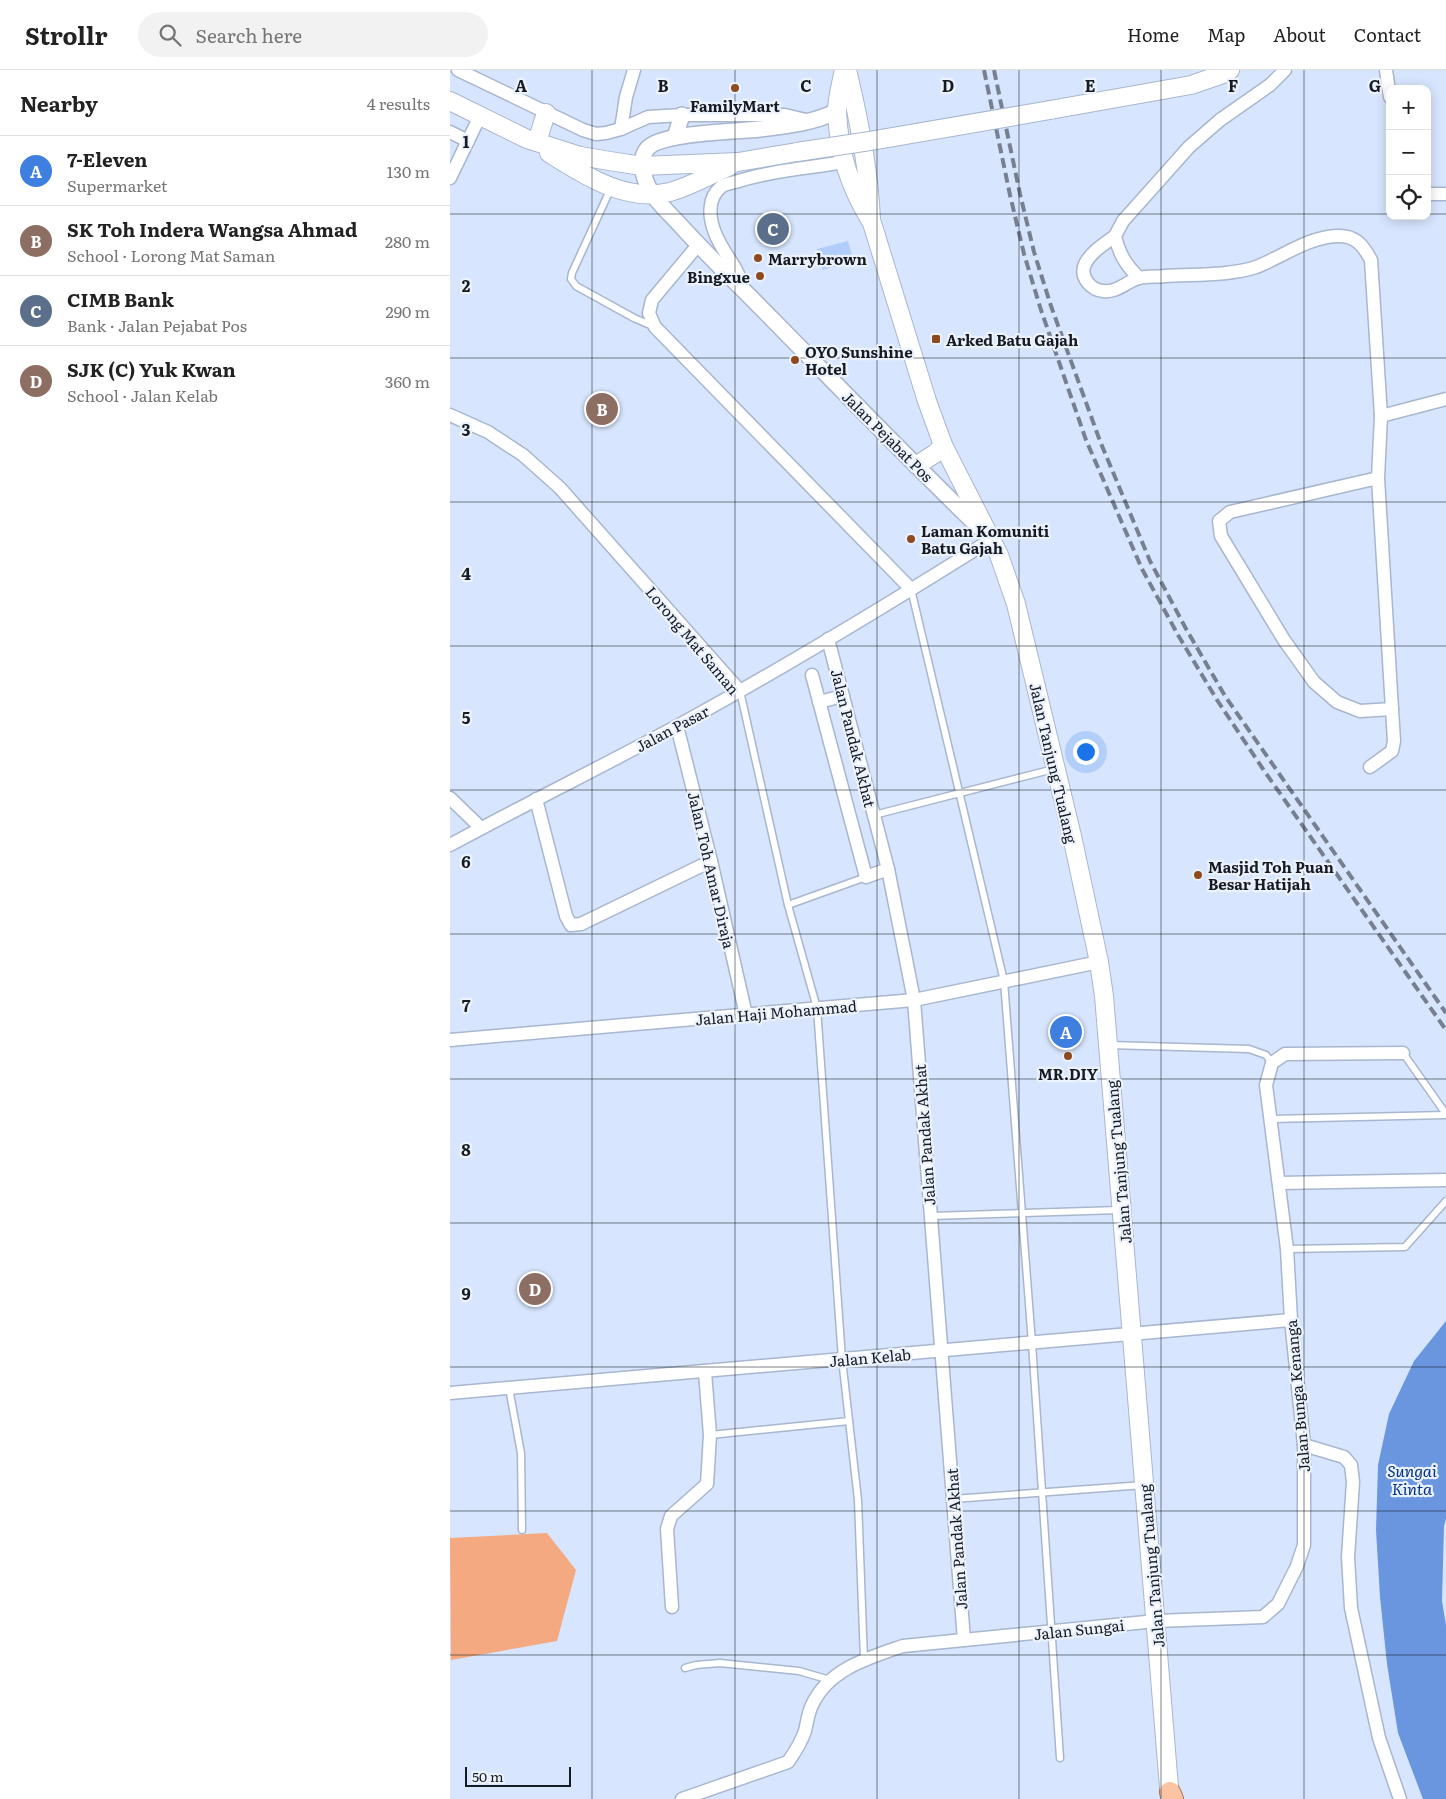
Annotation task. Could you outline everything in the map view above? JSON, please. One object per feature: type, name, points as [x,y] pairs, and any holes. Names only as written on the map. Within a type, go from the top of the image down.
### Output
[{"type":"main road","points":[[846,70],[837,111],[844,162],[858,200],[872,223]]},
{"type":"main road","points":[[846,70],[856,109],[868,177],[872,223]]},
{"type":"main road","points":[[532,141],[580,156],[642,166],[738,162],[1191,85],[1224,74],[1230,70]]},
{"type":"main road","points":[[450,101],[532,141],[579,172],[612,187],[653,194],[669,192],[688,186],[738,162]]},
{"type":"main road","points":[[532,141],[546,112]]},
{"type":"main road","name":"Jalan Tanjung Tualang","points":[[872,223],[927,401],[943,445],[992,539],[1016,604],[1056,769],[1099,962],[1104,996],[1171,1797]]},
{"type":"main road","points":[[917,465],[936,453],[943,445]]},
{"type":"street","points":[[458,70],[583,130],[596,134],[621,129],[648,118],[682,116],[786,115],[825,126],[835,139],[844,162],[746,178],[722,186],[710,203],[710,219],[715,234],[741,278],[744,290]]},
{"type":"street","points":[[621,129],[626,97],[634,70]]},
{"type":"street","points":[[1285,70],[1270,85],[1220,120],[1189,146],[1123,221],[1115,236],[1088,257],[1083,267],[1084,277],[1092,287],[1104,291],[1118,288],[1139,278],[1231,272],[1254,267],[1313,241],[1336,236],[1354,238],[1364,248],[1371,260],[1381,416],[1378,478],[1394,741],[1392,751],[1370,767]]},
{"type":"street","points":[[1386,70],[1388,85]]},
{"type":"street","points":[[642,166],[642,158],[650,145],[660,141],[675,137],[762,129],[810,121],[824,118],[837,111]]},
{"type":"street","points":[[450,178],[480,116]]},
{"type":"street","points":[[675,137],[682,116]]},
{"type":"street","points":[[450,132],[468,141]]},
{"type":"street","name":"Jalan Pejabat Pos","points":[[642,166],[647,183],[653,194],[698,245],[992,539]]},
{"type":"street","points":[[1431,194],[1446,194]]},
{"type":"street","points":[[1115,236],[1118,250],[1125,264],[1139,278]]},
{"type":"street","points":[[698,245],[652,300],[649,313],[655,327],[912,589]]},
{"type":"street","points":[[1381,416],[1446,399]]},
{"type":"street","name":"Lorong Mat Saman","points":[[450,415],[488,432],[523,455],[560,488],[740,691]]},
{"type":"street","points":[[1378,478],[1230,512],[1219,521],[1221,536],[1284,640],[1314,682],[1337,702],[1360,711],[1392,709]]},
{"type":"street","name":"Jalan Pasar","points":[[450,845],[740,691],[992,539]]},
{"type":"street","name":"Jalan Pandak Akhat","points":[[828,639],[888,869],[914,1000],[964,1640]]},
{"type":"street","points":[[812,675],[866,877],[888,869]]},
{"type":"street","points":[[819,702],[843,696]]},
{"type":"street","name":"Jalan Toh Amar Diraja","points":[[677,726],[712,861],[746,1015]]},
{"type":"street","points":[[450,798],[480,828]]},
{"type":"street","points":[[536,800],[566,916],[571,925],[582,924],[712,861]]},
{"type":"street","name":"Jalan Haji Mohammad","points":[[450,1040],[914,1000],[1099,962]]},
{"type":"street","points":[[1272,1063],[1284,1054],[1403,1053]]},
{"type":"street","name":"Jalan Bunga Kenanga","points":[[1272,1063],[1266,1085],[1287,1249],[1291,1320],[1304,1445],[1304,1546],[1298,1566],[1278,1604]]},
{"type":"street","points":[[1279,1183],[1446,1180]]},
{"type":"street","name":"Jalan Kelab","points":[[450,1393],[1291,1320]]},
{"type":"street","points":[[672,1607],[667,1529],[671,1516],[707,1484],[710,1435],[705,1372]]},
{"type":"street","points":[[1304,1445],[1344,1457],[1351,1464],[1352,1482],[1348,1557],[1351,1608],[1379,1738],[1400,1799]]},
{"type":"street","name":"Jalan Sungai","points":[[830,1680],[864,1659],[903,1646],[1156,1621],[1263,1617],[1278,1604]]},
{"type":"street","points":[[682,1799],[788,1762],[798,1749],[805,1732],[812,1705],[830,1680]]},
{"type":"lane","points":[[612,187],[572,273],[571,279],[576,286],[634,318],[655,327]]},
{"type":"lane","points":[[912,589],[1004,981],[1032,1343],[1060,1758]]},
{"type":"lane","name":"Lorong Mat Saman","points":[[740,691],[788,905],[818,1008],[842,1359],[858,1500],[864,1659]]},
{"type":"lane","points":[[874,815],[1056,769]]},
{"type":"lane","points":[[788,905],[866,877]]},
{"type":"lane","points":[[1108,1045],[1249,1049],[1266,1054],[1272,1063]]},
{"type":"lane","points":[[1403,1053],[1446,1115]]},
{"type":"lane","points":[[1271,1119],[1446,1115]]},
{"type":"lane","points":[[1287,1249],[1405,1247],[1446,1201]]},
{"type":"lane","points":[[931,1216],[1122,1210]]},
{"type":"lane","points":[[509,1388],[521,1454],[522,1530]]},
{"type":"lane","points":[[710,1435],[849,1421]]},
{"type":"lane","points":[[953,1499],[1145,1485]]},
{"type":"lane","points":[[685,1668],[720,1663],[799,1671],[830,1680]]},
{"type":"shaded area","points":[[547,1533],[576,1570],[557,1641],[451,1660],[450,1538]]},
{"type":"water","name":"Sungai Kinta","points":[[1446,1321],[1446,1519],[1444,1526],[1442,1601],[1446,1625],[1446,1799],[1423,1799],[1398,1733],[1387,1664],[1376,1530],[1378,1465],[1389,1414],[1414,1361]]},
{"type":"building","points":[[848,241],[854,262],[822,270],[817,249]]},
{"type":"railway","points":[[984,70],[1024,254],[1041,310],[1086,440],[1142,569],[1178,635],[1217,700],[1265,772],[1446,1030]]},
{"type":"railway","points":[[994,70],[1034,252],[1051,306],[1100,441],[1150,561],[1225,696],[1446,1013]]},
{"type":"place","name":"FamilyMart","points":[[735,88]]},
{"type":"place","name":"CIMB Bank","points":[[773,229]]},
{"type":"place","name":"Marrybrown","points":[[758,258]]},
{"type":"place","name":"Bingxue","points":[[760,276]]},
{"type":"place","name":"Arked Batu Gajah","points":[[936,339]]},
{"type":"place","name":"OYO Sunshine Hotel","points":[[795,360]]},
{"type":"place","name":"SK Toh Indera Wangsa Ahmad","points":[[602,409]]},
{"type":"place","name":"Laman Komuniti Batu Gajah","points":[[911,539]]},
{"type":"place","name":"Masjid Toh Puan Besar Hatijah","points":[[1198,875]]},
{"type":"place","name":"7-Eleven","points":[[1066,1032]]},
{"type":"place","name":"MR.DIY","points":[[1068,1056]]},
{"type":"place","name":"SJK (C) Yuk Kwan","points":[[535,1289]]}]
